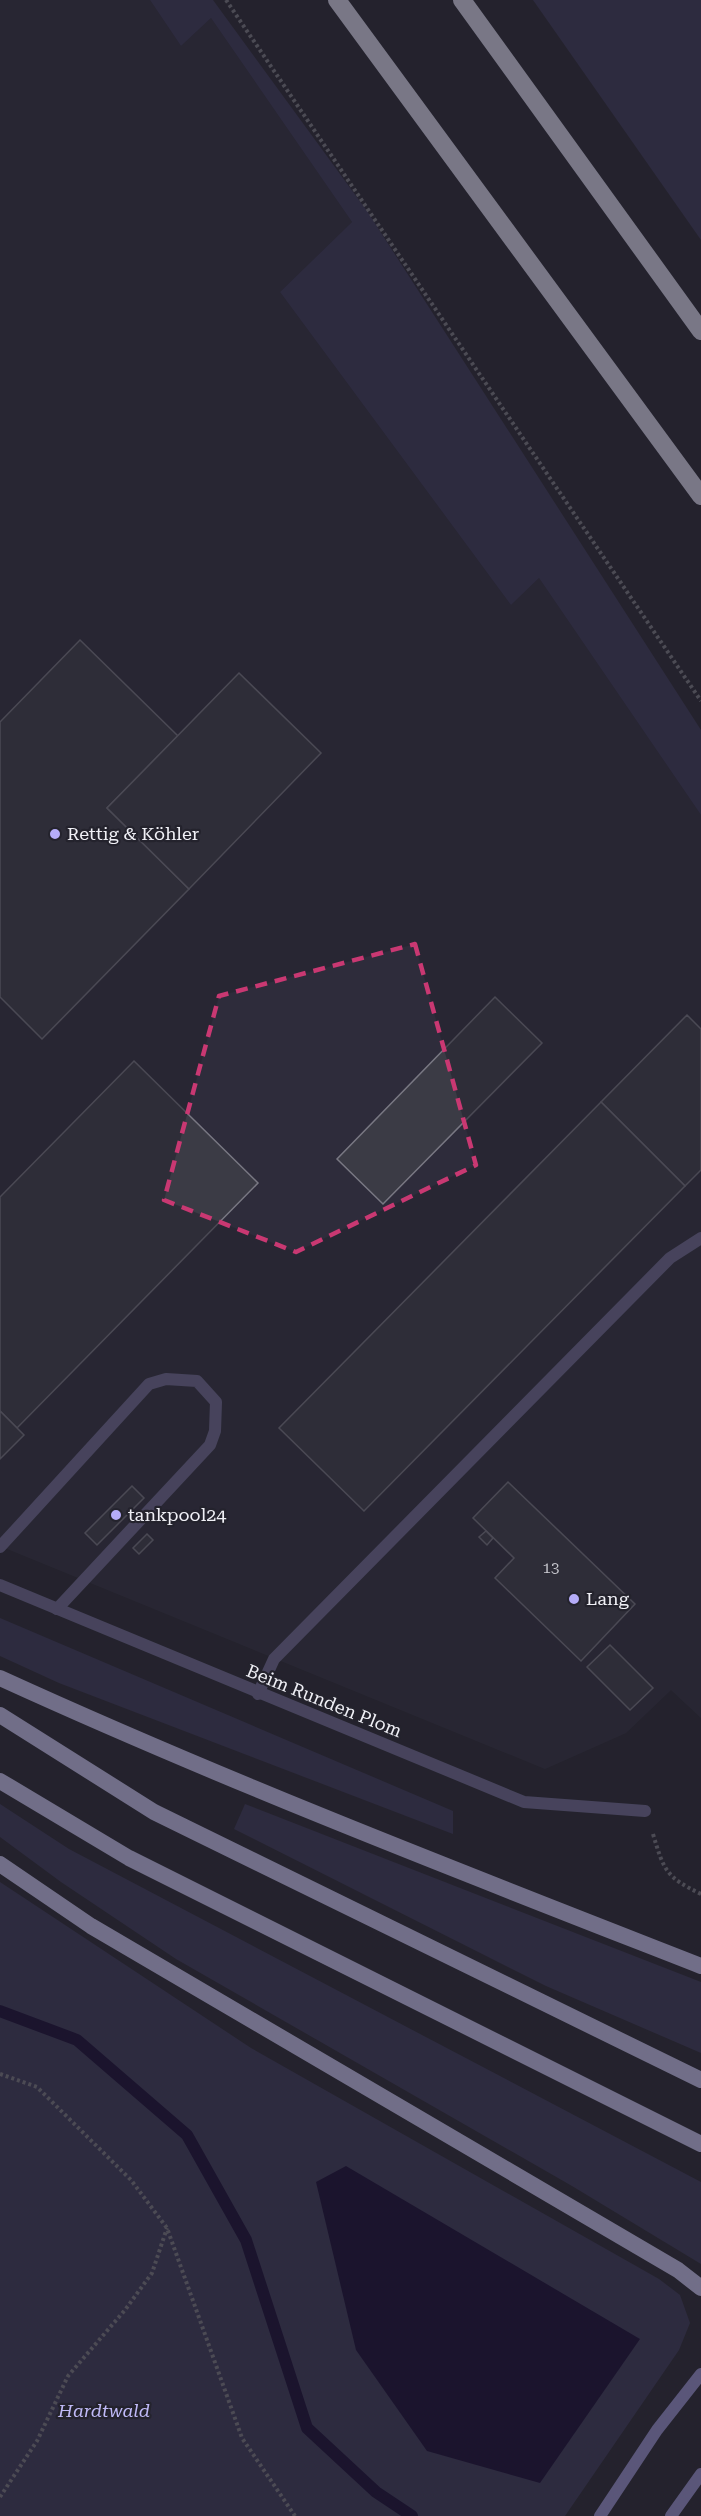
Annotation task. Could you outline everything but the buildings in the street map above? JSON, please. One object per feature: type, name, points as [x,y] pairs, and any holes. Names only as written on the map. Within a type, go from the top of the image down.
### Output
[{"type":"highway","points":[[337,0],[701,496]]},
{"type":"highway","points":[[462,0],[701,330]]},
{"type":"highway","points":[[0,1678],[136,1739],[440,1864],[701,1966]]},
{"type":"highway","points":[[0,1715],[154,1812],[701,2080]]},
{"type":"highway","points":[[0,1781],[129,1858],[701,2144]]},
{"type":"highway","points":[[0,1864],[92,1926],[678,2270],[701,2288]]},
{"type":"main road","points":[[600,2516],[657,2430],[701,2374]]},
{"type":"main road","points":[[671,2516],[701,2474]]},
{"type":"street","points":[[258,1694],[274,1659],[670,1258],[701,1238]]},
{"type":"street","points":[[0,1547],[149,1384],[166,1379],[197,1381],[216,1402],[215,1431],[210,1445],[57,1609]]},
{"type":"street","name":"Beim Runden Plom","points":[[0,1585],[258,1694],[524,1802],[645,1811]]},
{"type":"path","points":[[225,0],[701,701]]},
{"type":"path","points":[[645,1811],[663,1866],[680,1884],[701,1894]]},
{"type":"path","points":[[0,2074],[37,2087],[131,2181],[167,2228],[242,2438],[295,2516]]},
{"type":"path","points":[[0,2497],[37,2441],[68,2376],[125,2310],[152,2273],[167,2228]]},
{"type":"highlighted area","points":[[415,944],[476,1165],[296,1252],[164,1200],[219,996]]},
{"type":"shaded area","points":[[0,0],[150,0],[181,46],[211,18],[352,222],[280,292],[511,605],[539,578],[701,815],[701,1718],[671,1690],[626,1733],[545,1769],[0,1546]]},
{"type":"shaded area","points":[[346,2166],[640,2339],[540,2483],[427,2451],[356,2350],[316,2182]]},
{"type":"green space","points":[[150,0],[213,0],[367,211],[701,730],[701,815],[539,578],[511,605],[280,292],[352,222],[211,18],[181,46]]},
{"type":"green space","points":[[533,0],[701,0],[701,240]]},
{"type":"green space","points":[[0,1618],[453,1811],[453,1834],[59,1683],[0,1656]]},
{"type":"green space","points":[[0,1804],[69,1849],[701,2182],[701,2264],[572,2186],[176,1959],[61,1882],[0,1837]]},
{"type":"green space","points":[[245,1804],[701,1982],[701,2053],[546,1986],[234,1829]]},
{"type":"green space","name":"Hardtwald","points":[[0,1882],[251,2048],[659,2279],[680,2295],[690,2323],[679,2350],[565,2516],[0,2516]]},
{"type":"waterway","points":[[0,2011],[77,2040],[187,2135],[246,2240],[307,2428],[376,2492],[412,2516]]},
{"type":"place","name":"Rettig & Köhler","points":[[55,834]]},
{"type":"place","name":"tankpool24","points":[[116,1515]]},
{"type":"place","name":"Lang","points":[[574,1599]]}]
